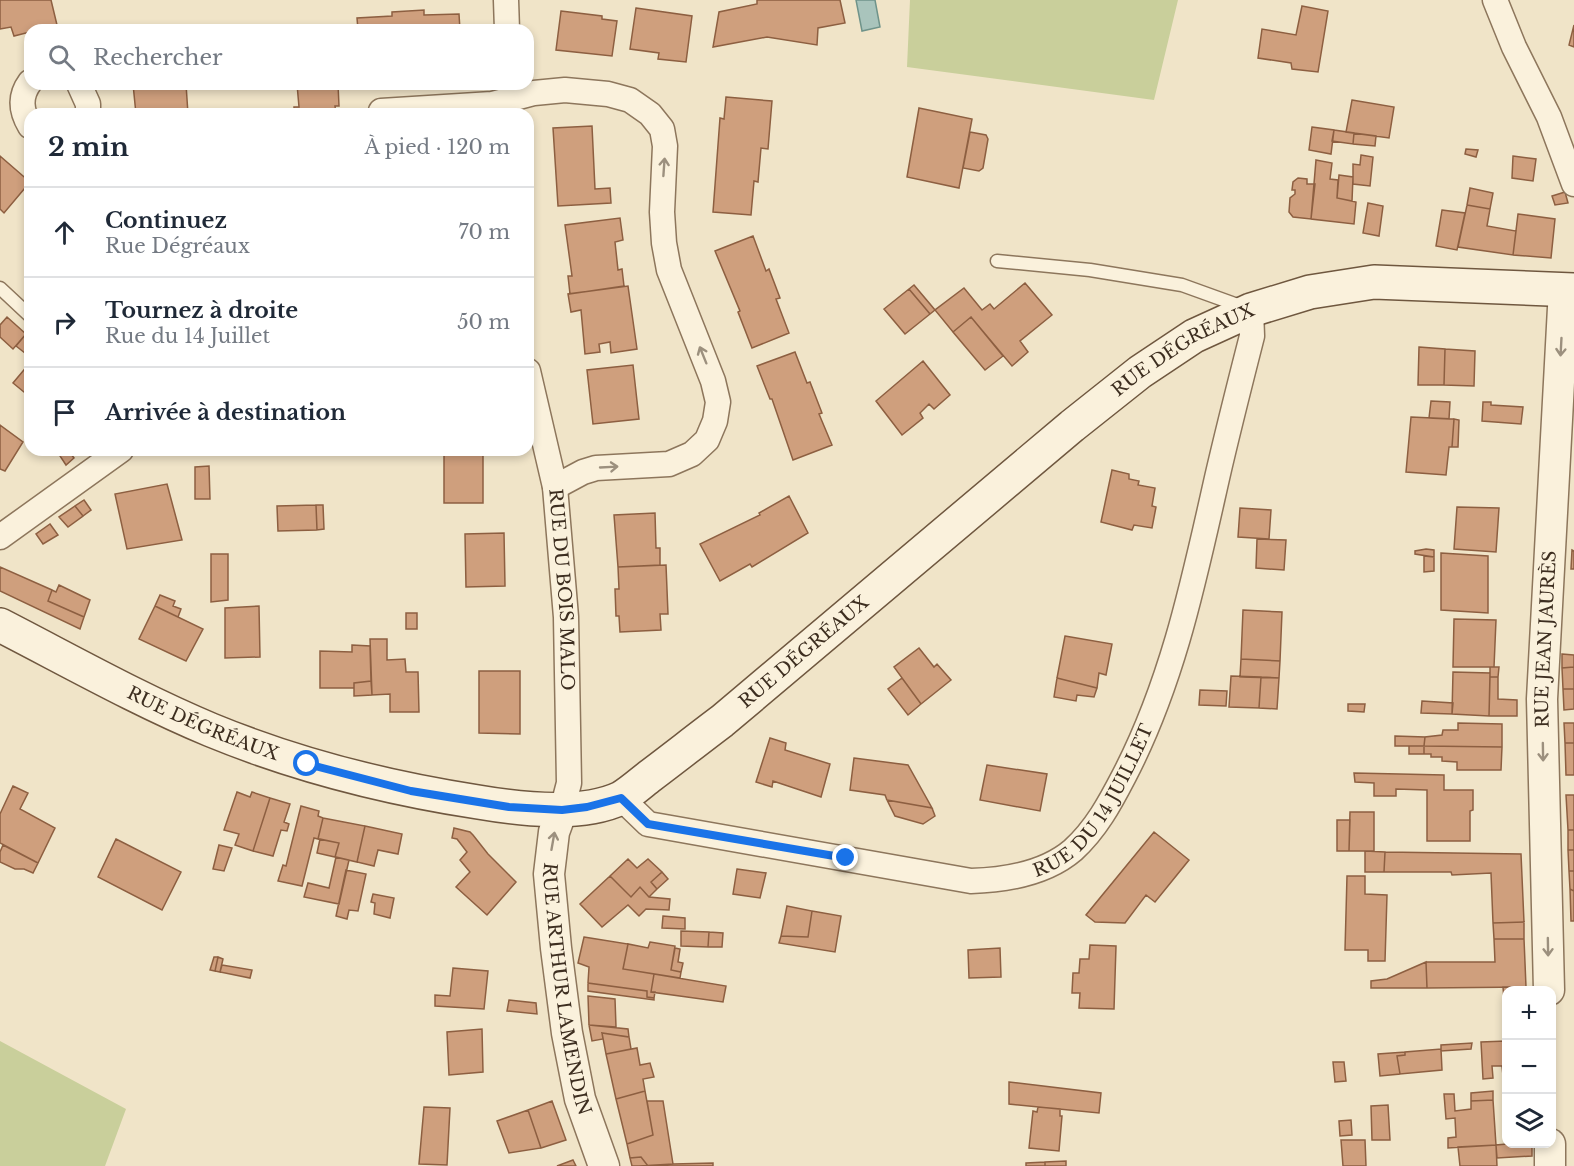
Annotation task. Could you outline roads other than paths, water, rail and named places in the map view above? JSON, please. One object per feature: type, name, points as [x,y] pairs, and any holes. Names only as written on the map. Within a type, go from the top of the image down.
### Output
[{"type":"main road","name":"RUE DÉGRÉAUX","points":[[0,626],[212,730],[307,764],[411,791],[509,807],[562,810],[587,807],[621,798],[722,721],[918,554],[1140,372],[1194,336],[1251,310],[1310,292],[1374,282],[1569,290]]},
{"type":"street","points":[[506,0],[507,24]]},
{"type":"street","points":[[1495,0],[1514,47],[1549,117],[1574,184]]},
{"type":"street","points":[[24,90],[21,101],[24,116]]},
{"type":"street","points":[[82,90],[88,108]]},
{"type":"street","points":[[429,108],[492,104],[534,93],[565,90],[608,94],[630,100],[650,114],[662,129],[665,146],[662,212],[664,243],[669,270],[713,381],[718,402],[715,421],[707,440],[692,454],[669,464],[596,468],[583,472],[555,487]]},
{"type":"street","name":"RUE JEAN JAURÈS","points":[[1548,986],[1542,699],[1569,290]]},
{"type":"street","name":"RUE DU 14 JUILLET","points":[[621,798],[648,824],[971,880],[993,880],[1019,876],[1049,865],[1072,851],[1094,827],[1109,805],[1135,756],[1175,651],[1189,604],[1252,336],[1251,310]]},
{"type":"street","name":"RUE DU BOIS MALO","points":[[534,397],[555,487],[566,617],[569,783],[562,810]]},
{"type":"street","points":[[0,537],[113,456]]},
{"type":"street","name":"RUE ARTHUR LAMENDIN","points":[[562,810],[554,832],[549,874],[556,948],[567,1033],[580,1100],[604,1166]]},
{"type":"street","points":[[1550,1148],[1550,1166]]},
{"type":"lane","points":[[998,261],[1090,270],[1182,285],[1251,310]]},
{"type":"lane","points":[[0,288],[24,310]]},
{"type":"water","points":[[856,0],[875,0],[880,27],[862,31]]}]
